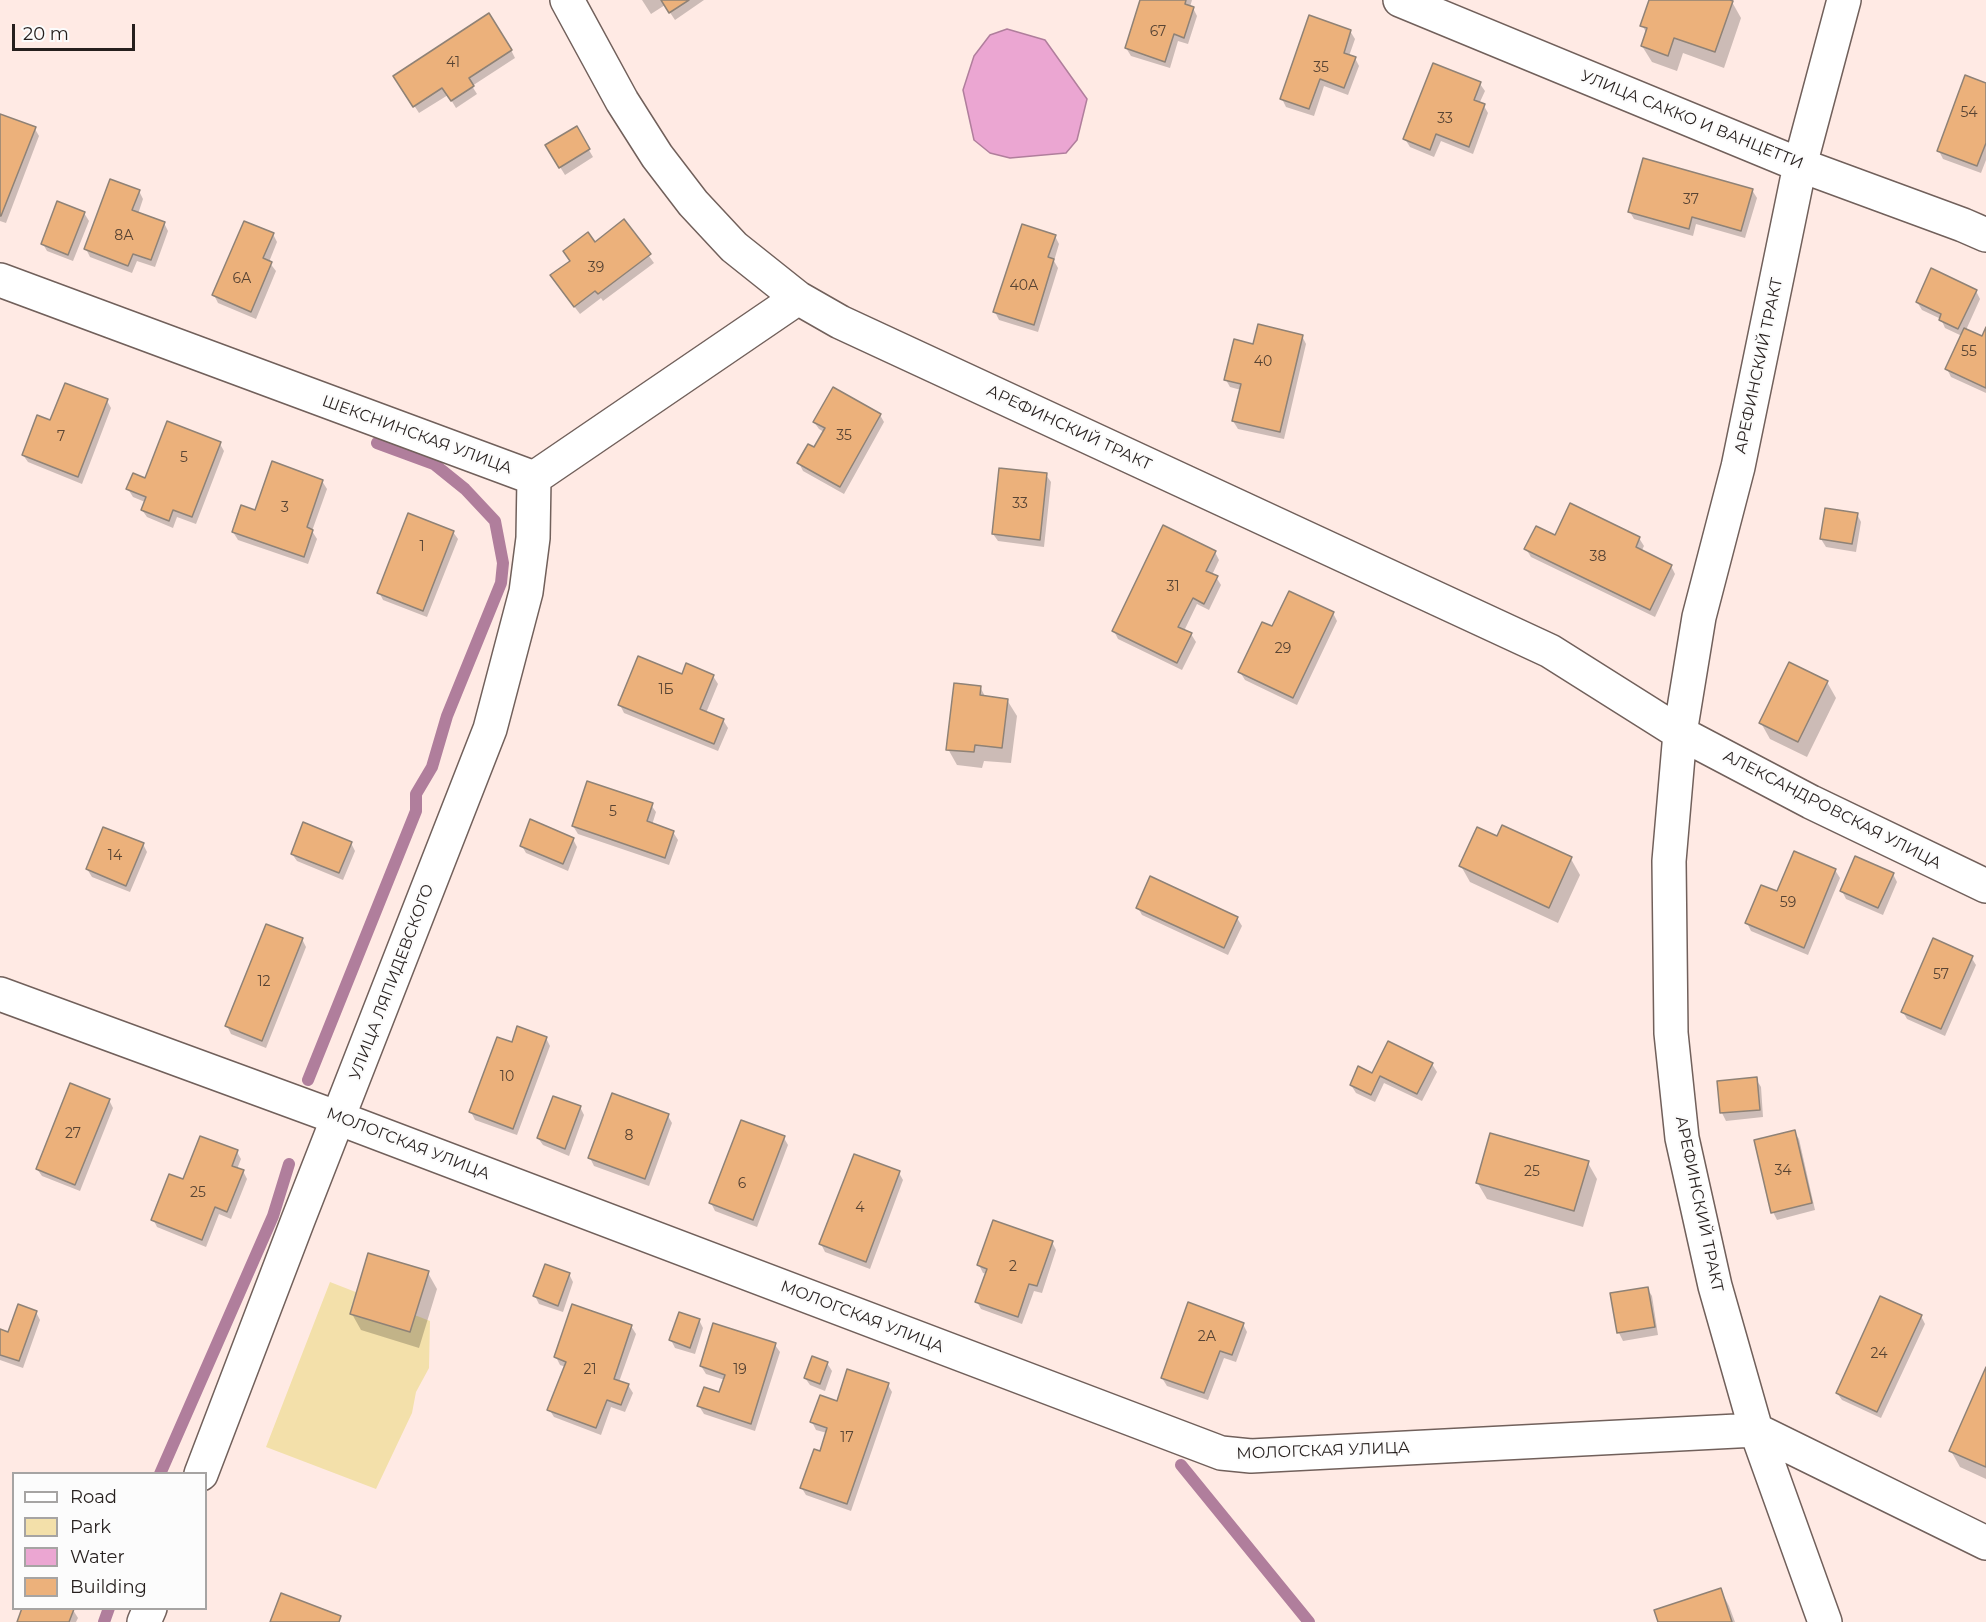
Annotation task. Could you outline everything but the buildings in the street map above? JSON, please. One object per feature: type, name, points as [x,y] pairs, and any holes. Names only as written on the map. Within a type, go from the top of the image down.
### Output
[{"type":"street","name":"АРЕФИНСКИЙ ТРАКТ","points":[[567,0],[622,100],[657,156],[693,203],[734,247],[798,298],[840,322],[1550,651],[1680,733]]},
{"type":"street","name":"УЛИЦА САККО И ВАНЦЕТТИ","points":[[1400,0],[1800,165],[1986,235]]},
{"type":"street","name":"АРЕФИНСКИЙ ТРАКТ","points":[[1825,1622],[1756,1430],[1715,1286],[1685,1149],[1671,1033],[1669,861],[1680,733],[1699,617],[1738,467],[1800,165],[1845,0]]},
{"type":"street","name":"ШЕКСНИНСКАЯ УЛИЦА","points":[[0,280],[534,478],[798,298]]},
{"type":"street","name":"УЛИЦА ЛЯПИДЕВСКОГО","points":[[201,1472],[490,729],[526,592],[533,538],[534,478]]},
{"type":"street","name":"АЛЕКСАНДРОВСКАЯ УЛИЦА","points":[[1680,733],[1812,802],[1986,886]]},
{"type":"street","name":"МОЛОГСКАЯ УЛИЦА","points":[[0,994],[338,1118],[1221,1453],[1251,1456],[1756,1430]]},
{"type":"street","points":[[1756,1430],[1986,1543]]},
{"type":"green space","points":[[330,1282],[430,1321],[429,1368],[416,1392],[412,1413],[376,1489],[266,1447]]},
{"type":"water","points":[[1007,29],[1045,40],[1087,99],[1077,140],[1066,153],[1010,158],[990,153],[974,140],[963,90],[974,56],[990,35]]},
{"type":"waterway","points":[[308,1080],[416,811],[416,794],[432,767],[447,716],[501,583],[503,563],[495,521],[465,489],[434,464],[377,443]]},
{"type":"waterway","points":[[161,1472],[273,1216],[289,1164]]},
{"type":"waterway","points":[[1181,1465],[1309,1622]]},
{"type":"waterway","points":[[104,1622],[108,1610]]}]
